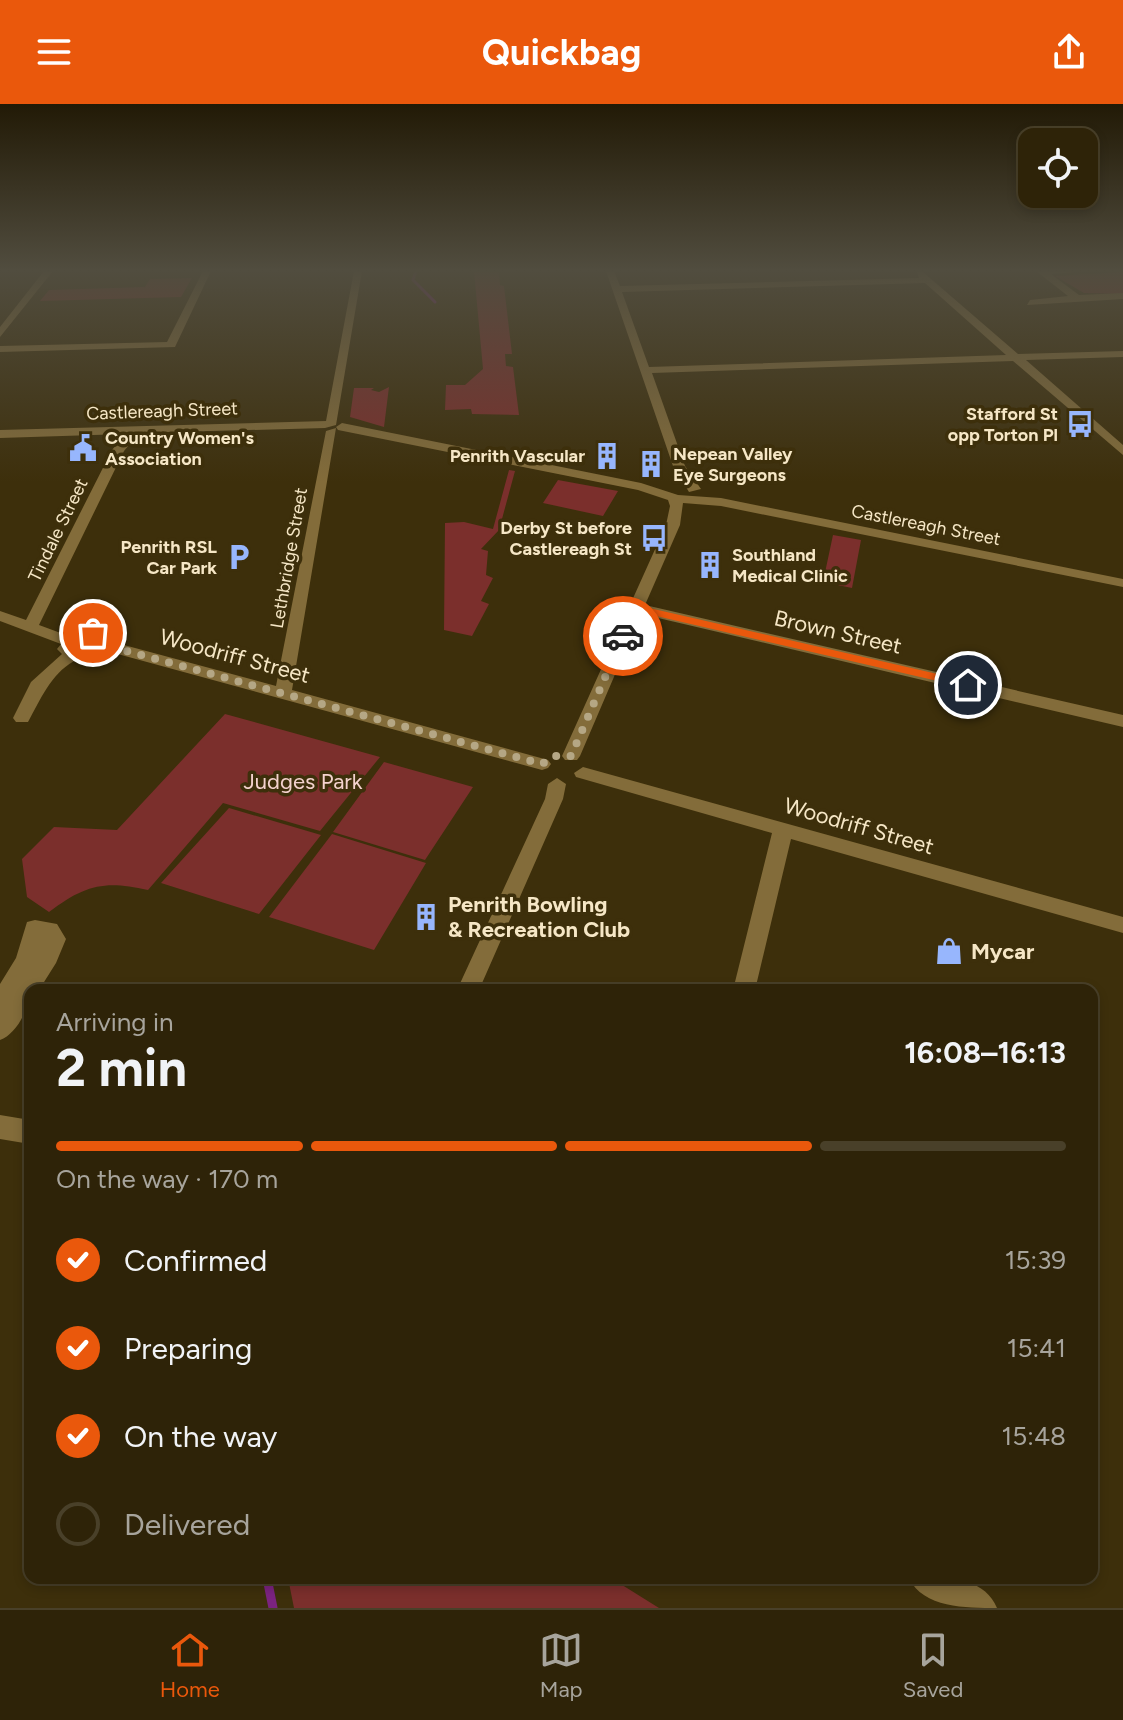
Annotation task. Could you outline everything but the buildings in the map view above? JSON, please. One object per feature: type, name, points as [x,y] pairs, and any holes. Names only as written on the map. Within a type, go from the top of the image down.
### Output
[{"type":"street","points":[[0,349],[166,345],[168,341]]},
{"type":"street","name":"Lethbridge Street","points":[[283,693],[347,341]]},
{"type":"street","points":[[571,756],[673,525],[681,520],[679,466],[635,341]]},
{"type":"street","points":[[997,341],[1123,451]]},
{"type":"street","points":[[645,370],[1123,354]]},
{"type":"street","name":"Castlereagh Street","points":[[0,434],[333,426],[1123,583]]},
{"type":"street","name":"Tindale Street","points":[[31,625],[118,450],[136,429]]},
{"type":"street","name":"Tindale Street","points":[[118,450],[120,430]]},
{"type":"street","points":[[1105,435],[1123,434]]},
{"type":"street","name":"Brown Street","points":[[636,608],[1123,721]]},
{"type":"street","points":[[0,616],[31,625],[70,647],[37,686],[22,718]]},
{"type":"street","name":"Woodriff Street","points":[[70,647],[80,635],[93,633],[101,637],[101,644],[542,764]]},
{"type":"street","points":[[554,756],[571,756],[580,762],[583,773],[575,782],[557,784],[543,777],[542,764],[554,756]]},
{"type":"street","name":"Woodriff Street","points":[[583,773],[1123,925]]},
{"type":"street","points":[[471,984],[554,799],[557,784]]},
{"type":"street","points":[[745,984],[783,829]]},
{"type":"street","points":[[0,1003],[27,961],[34,943],[35,928],[49,930],[55,939],[48,957],[30,984]]},
{"type":"street","points":[[0,1030],[24,994]]},
{"type":"street","points":[[0,1127],[24,1131]]},
{"type":"street","points":[[937,1584],[980,1608]]},
{"type":"green space","points":[[480,341],[510,341],[512,354],[505,354],[506,366],[513,367],[519,415],[472,414],[471,409],[445,410],[446,385],[465,385],[483,369]]},
{"type":"green space","points":[[389,387],[384,427],[350,417],[354,388],[374,388],[371,390],[379,392]]},
{"type":"green space","points":[[509,470],[515,471],[499,530],[481,549],[488,551],[486,575],[493,578],[481,601],[489,604],[472,636],[444,630],[445,523],[464,522],[493,529]]},
{"type":"green space","points":[[558,480],[618,491],[603,516],[543,503]]},
{"type":"green space","points":[[833,535],[861,540],[852,588],[823,582]]},
{"type":"green space","name":"Judges Park","points":[[225,714],[380,757],[320,831],[223,803],[148,890],[119,885],[96,887],[73,896],[49,912],[27,897],[22,859],[54,827],[117,830]]},
{"type":"green space","points":[[384,762],[473,787],[425,860],[333,832]]},
{"type":"green space","points":[[229,808],[321,835],[259,914],[161,883]]},
{"type":"green space","points":[[332,834],[426,863],[374,950],[269,917]]},
{"type":"green space","points":[[289,1584],[621,1584],[659,1608],[294,1608]]},
{"type":"waterway","points":[[268,1584],[273,1608]]},
{"type":"way so far","points":[[93,633],[101,637],[101,644],[542,764],[554,756],[571,756],[623,636]]},
{"type":"place","name":"Stafford St opp Torton Pl","points":[[1080,424]]},
{"type":"place","name":"Country Women's Association","points":[[83,448]]},
{"type":"place","name":"Penrith Vascular","points":[[607,456]]},
{"type":"place","name":"Nepean Valley Eye Surgeons","points":[[651,464]]},
{"type":"place","name":"Derby St before Castlereagh St","points":[[654,538]]},
{"type":"place","name":"Penrith RSL Car Park","points":[[239,557]]},
{"type":"place","name":"Southland Medical Clinic","points":[[710,565]]},
{"type":"place","name":"Penrith Bowling & Recreation Club","points":[[426,917]]},
{"type":"place","name":"Mycar","points":[[949,951]]},
{"type":"route","points":[[623,636],[636,608],[968,685]]}]
